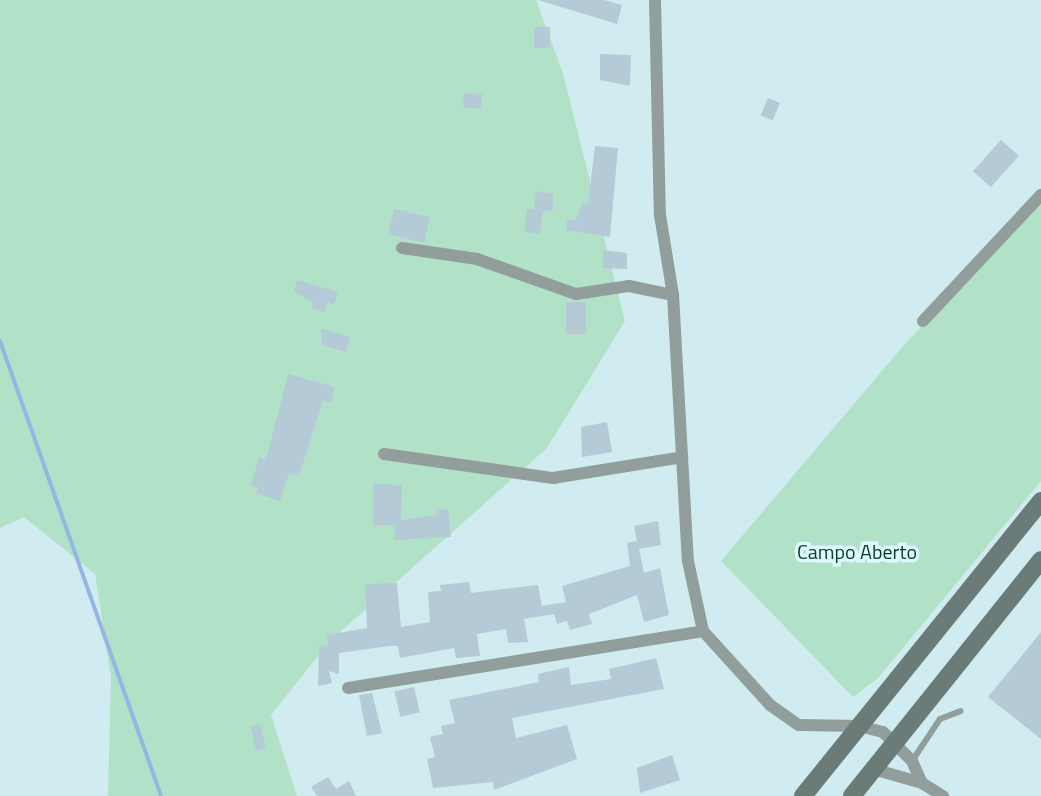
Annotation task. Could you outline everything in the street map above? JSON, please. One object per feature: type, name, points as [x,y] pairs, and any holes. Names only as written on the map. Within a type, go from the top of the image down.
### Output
[{"type":"street","points":[[655,0],[660,215],[673,295],[688,561],[703,631],[770,705],[799,725],[860,726],[896,741],[912,761],[922,783]]},
{"type":"street","points":[[923,321],[1041,195]]},
{"type":"street","points":[[402,248],[477,259],[576,294],[629,286],[673,295]]},
{"type":"street","points":[[384,454],[553,478],[682,457]]},
{"type":"street","points":[[803,796],[1041,501]]},
{"type":"street","points":[[852,796],[1041,560]]},
{"type":"street","points":[[348,688],[703,631]]},
{"type":"street","points":[[873,769],[922,783],[943,796]]},
{"type":"lane","points":[[912,761],[940,719],[961,711]]},
{"type":"green space","points":[[0,0],[536,0],[563,73],[625,321],[547,448],[330,641],[271,715],[297,796],[108,796],[111,677],[95,574],[24,517],[0,528]]},
{"type":"green space","name":"Campo Aberto","points":[[1041,202],[1041,481],[878,678],[853,697],[721,561],[903,346]]},
{"type":"building","points":[[538,0],[604,0],[622,5],[617,24]]},
{"type":"building","points":[[534,27],[550,27],[550,48],[534,48]]},
{"type":"building","points":[[600,54],[631,55],[630,86],[600,80]]},
{"type":"building","points":[[464,93],[482,94],[481,109],[463,108]]},
{"type":"building","points":[[768,98],[780,103],[773,121],[761,115]]},
{"type":"building","points":[[1001,140],[1019,156],[991,187],[973,171]]},
{"type":"building","points":[[595,146],[618,148],[610,237],[566,230],[567,220],[576,220],[582,203],[588,204]]},
{"type":"building","points":[[536,191],[553,194],[553,211],[534,210]]},
{"type":"building","points":[[394,209],[430,217],[424,243],[388,234]]},
{"type":"building","points":[[527,209],[543,211],[540,234],[524,232]]},
{"type":"building","points":[[603,250],[627,253],[627,269],[603,268]]},
{"type":"building","points":[[297,280],[338,292],[334,305],[328,301],[325,312],[311,308],[313,303],[294,291]]},
{"type":"building","points":[[566,302],[586,302],[586,334],[566,334]]},
{"type":"building","points":[[321,328],[350,337],[346,352],[322,345]]},
{"type":"building","points":[[288,374],[335,387],[331,403],[323,400],[299,476],[289,473],[280,501],[256,493],[258,488],[251,485],[259,457],[266,460]]},
{"type":"building","points":[[607,422],[612,452],[582,457],[581,427]]},
{"type":"building","points":[[373,484],[402,485],[401,520],[437,515],[436,508],[448,510],[451,537],[395,540],[395,525],[373,525]]},
{"type":"building","points":[[658,521],[661,545],[639,549],[644,573],[660,568],[669,615],[644,622],[637,595],[589,614],[592,624],[570,630],[567,621],[557,624],[554,614],[524,619],[528,642],[508,643],[506,629],[477,634],[480,656],[456,658],[454,648],[400,658],[398,646],[339,653],[339,674],[329,671],[332,683],[318,686],[319,646],[328,645],[327,635],[367,628],[365,584],[397,583],[401,627],[430,622],[428,592],[441,591],[440,585],[469,582],[471,593],[538,585],[542,606],[566,602],[562,586],[630,566],[627,543],[637,541],[634,526]]},
{"type":"building","points":[[1041,632],[1041,739],[988,697]]},
{"type":"building","points":[[656,658],[664,689],[512,718],[516,738],[567,725],[577,759],[494,790],[493,782],[433,788],[427,759],[435,757],[430,737],[443,734],[441,726],[455,723],[449,700],[539,682],[538,674],[569,667],[571,685],[611,679],[609,669]]},
{"type":"building","points":[[414,687],[420,712],[400,717],[395,691]]},
{"type":"building","points":[[372,693],[382,733],[367,736],[359,695]]},
{"type":"building","points":[[260,724],[266,748],[256,751],[250,726]]},
{"type":"building","points":[[672,755],[680,780],[640,793],[637,768]]},
{"type":"building","points":[[328,777],[336,789],[349,781],[356,796],[317,796],[311,787]]},
{"type":"waterway","points":[[0,341],[161,796]]}]
